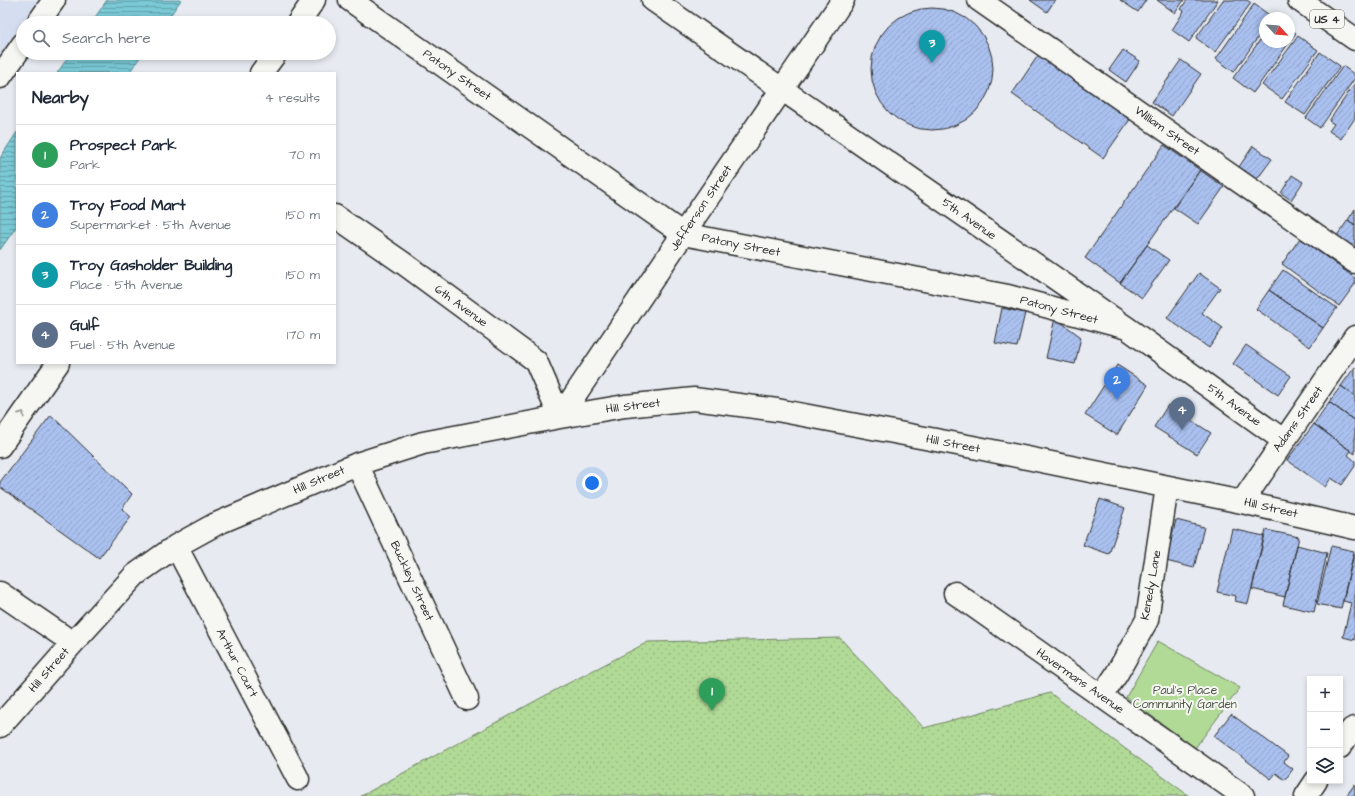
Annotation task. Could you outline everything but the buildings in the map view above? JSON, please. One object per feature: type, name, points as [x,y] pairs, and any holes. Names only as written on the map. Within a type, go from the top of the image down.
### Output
[{"type":"street","points":[[43,16],[54,0]]},
{"type":"street","points":[[303,16],[314,0]]},
{"type":"street","name":"Patony Street","points":[[350,0],[683,234],[1008,296],[1127,328]]},
{"type":"street","name":"5th Avenue","points":[[654,0],[1127,328],[1283,440]]},
{"type":"street","name":"Jefferson Street","points":[[560,417],[842,0]]},
{"type":"street","name":"William Street","points":[[979,0],[1355,262]]},
{"type":"street","name":"US 4","points":[[1299,0],[1355,39]]},
{"type":"street","points":[[0,78],[16,54]]},
{"type":"street","points":[[262,72],[271,60]]},
{"type":"street","name":"6th Avenue","points":[[339,224],[403,263],[536,361],[560,417]]},
{"type":"street","name":"Adams Street","points":[[1242,502],[1283,440],[1355,337]]},
{"type":"street","points":[[0,446],[57,364]]},
{"type":"street","name":"Hill Street","points":[[0,726],[135,575],[176,546],[216,524],[357,464],[423,444],[560,417],[625,406],[694,399],[777,410],[971,447],[1242,502],[1355,528]]},
{"type":"street","name":"Buckley Street","points":[[357,464],[467,699]]},
{"type":"street","name":"Kenedy Lane","points":[[1102,696],[1116,675],[1146,620],[1167,487]]},
{"type":"street","name":"Arthur Court","points":[[176,546],[298,779]]},
{"type":"street","points":[[0,593],[73,643]]},
{"type":"street","name":"Havermans Avenue","points":[[955,593],[1243,796]]},
{"type":"street","points":[[1343,742],[1352,729],[1355,728]]},
{"type":"street","points":[[1306,796],[1314,784]]},
{"type":"shaded area","points":[[0,0],[39,0],[28,16],[16,16],[16,33],[0,56]]},
{"type":"green space","points":[[840,638],[924,728],[1050,693],[1189,796],[361,796],[561,687],[648,642]]},
{"type":"green space","name":"Paul's Place Community Garden","points":[[1158,641],[1240,688],[1195,748],[1126,697]]},
{"type":"water","points":[[107,0],[181,0],[170,16],[96,16]]},
{"type":"water","points":[[66,60],[138,60],[130,72],[58,72]]},
{"type":"water","points":[[16,134],[16,227],[0,250],[0,158]]},
{"type":"place","name":"Troy Gasholder Building","points":[[932,63]]},
{"type":"place","name":"Troy Food Mart","points":[[1117,400]]},
{"type":"place","name":"Gulf","points":[[1182,430]]},
{"type":"place","name":"Prospect Park","points":[[712,711]]}]
